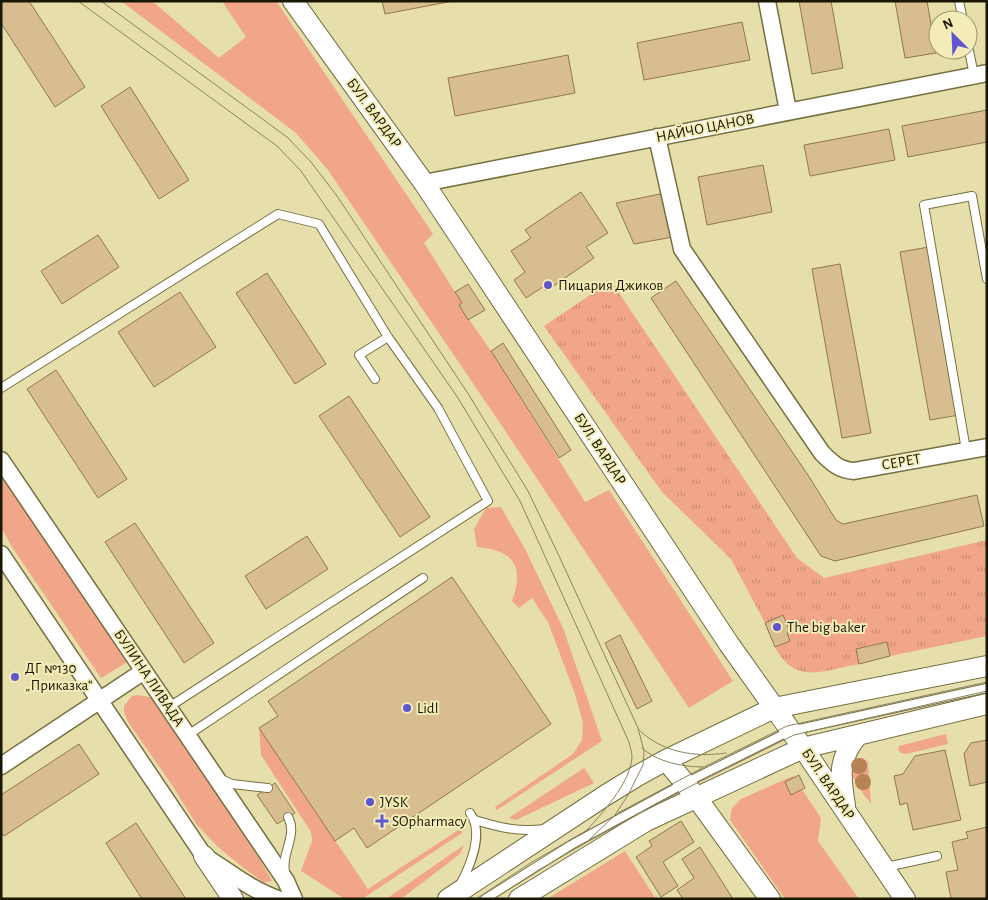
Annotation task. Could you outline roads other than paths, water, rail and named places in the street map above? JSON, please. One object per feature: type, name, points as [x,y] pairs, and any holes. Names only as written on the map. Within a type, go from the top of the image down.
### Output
[{"type":"street","name":"БУЛ. ВАРДАР","points":[[292,1],[424,183],[729,644],[847,812],[904,899]]},
{"type":"street","points":[[766,1],[788,111]]},
{"type":"street","name":"НАЙЧО ЦАНОВ","points":[[424,183],[980,74]]},
{"type":"street","name":"СЕРЕТ","points":[[657,137],[682,249],[822,453],[833,464],[842,470],[854,471],[987,447]]},
{"type":"street","name":"БУЛИНА ЛИВАДА","points":[[1,460],[286,881],[294,899]]},
{"type":"street","points":[[1,554],[233,899]]},
{"type":"street","points":[[452,897],[606,795],[666,760],[774,708],[987,666]]},
{"type":"street","points":[[1,766],[144,671]]},
{"type":"street","points":[[519,899],[646,821],[691,790],[803,748],[987,704]]},
{"type":"street","points":[[847,812],[841,779],[843,762],[848,746],[858,735]]},
{"type":"street","points":[[666,760],[691,790],[770,899]]},
{"type":"street","points":[[204,856],[254,889],[278,899]]},
{"type":"lane","points":[[974,60],[980,74]]},
{"type":"lane","points":[[966,450],[924,205],[972,196],[987,279]]},
{"type":"lane","points":[[1,388],[278,214],[319,224],[388,337],[438,408],[488,501],[169,707]]},
{"type":"lane","points":[[375,379],[359,355],[388,337]]},
{"type":"lane","points":[[188,735],[423,578]]},
{"type":"lane","points":[[485,899],[571,846],[691,790],[790,731],[987,688]]},
{"type":"lane","points":[[215,776],[232,784],[268,788]]},
{"type":"lane","points":[[452,897],[468,870],[474,852],[475,820],[470,812]]},
{"type":"lane","points":[[286,881],[284,865],[292,824],[288,818]]},
{"type":"lane","points":[[475,820],[506,829],[526,831],[556,827]]},
{"type":"lane","points":[[884,867],[937,856]]},
{"type":"tram line","points":[[78,1],[277,146],[301,171],[458,398],[520,501],[629,742],[632,757],[626,777],[614,798],[585,832]]},
{"type":"tram line","points":[[101,1],[287,137],[311,162],[337,196],[467,392],[528,491],[638,728],[644,751],[643,765],[628,795],[615,815],[587,842]]},
{"type":"tram line","points":[[618,813],[704,767],[787,726],[987,682]]},
{"type":"tram line","points":[[494,899],[587,842],[689,787],[794,735],[987,691]]},
{"type":"tram line","points":[[638,729],[647,737],[668,748],[702,755],[726,753]]},
{"type":"tram line","points":[[642,748],[655,757],[671,763],[703,767]]},
{"type":"tram line","points":[[476,899],[532,862],[589,829]]},
{"type":"place","name":"Пицария Джиков","points":[[548,285]]},
{"type":"place","name":"The big baker","points":[[777,627]]},
{"type":"place","name":"ДГ №130 „Приказка“","points":[[15,677]]},
{"type":"place","name":"Lidl","points":[[407,708]]},
{"type":"place","name":"JYSK","points":[[370,802]]},
{"type":"place","name":"SOpharmacy","points":[[382,821]]}]
